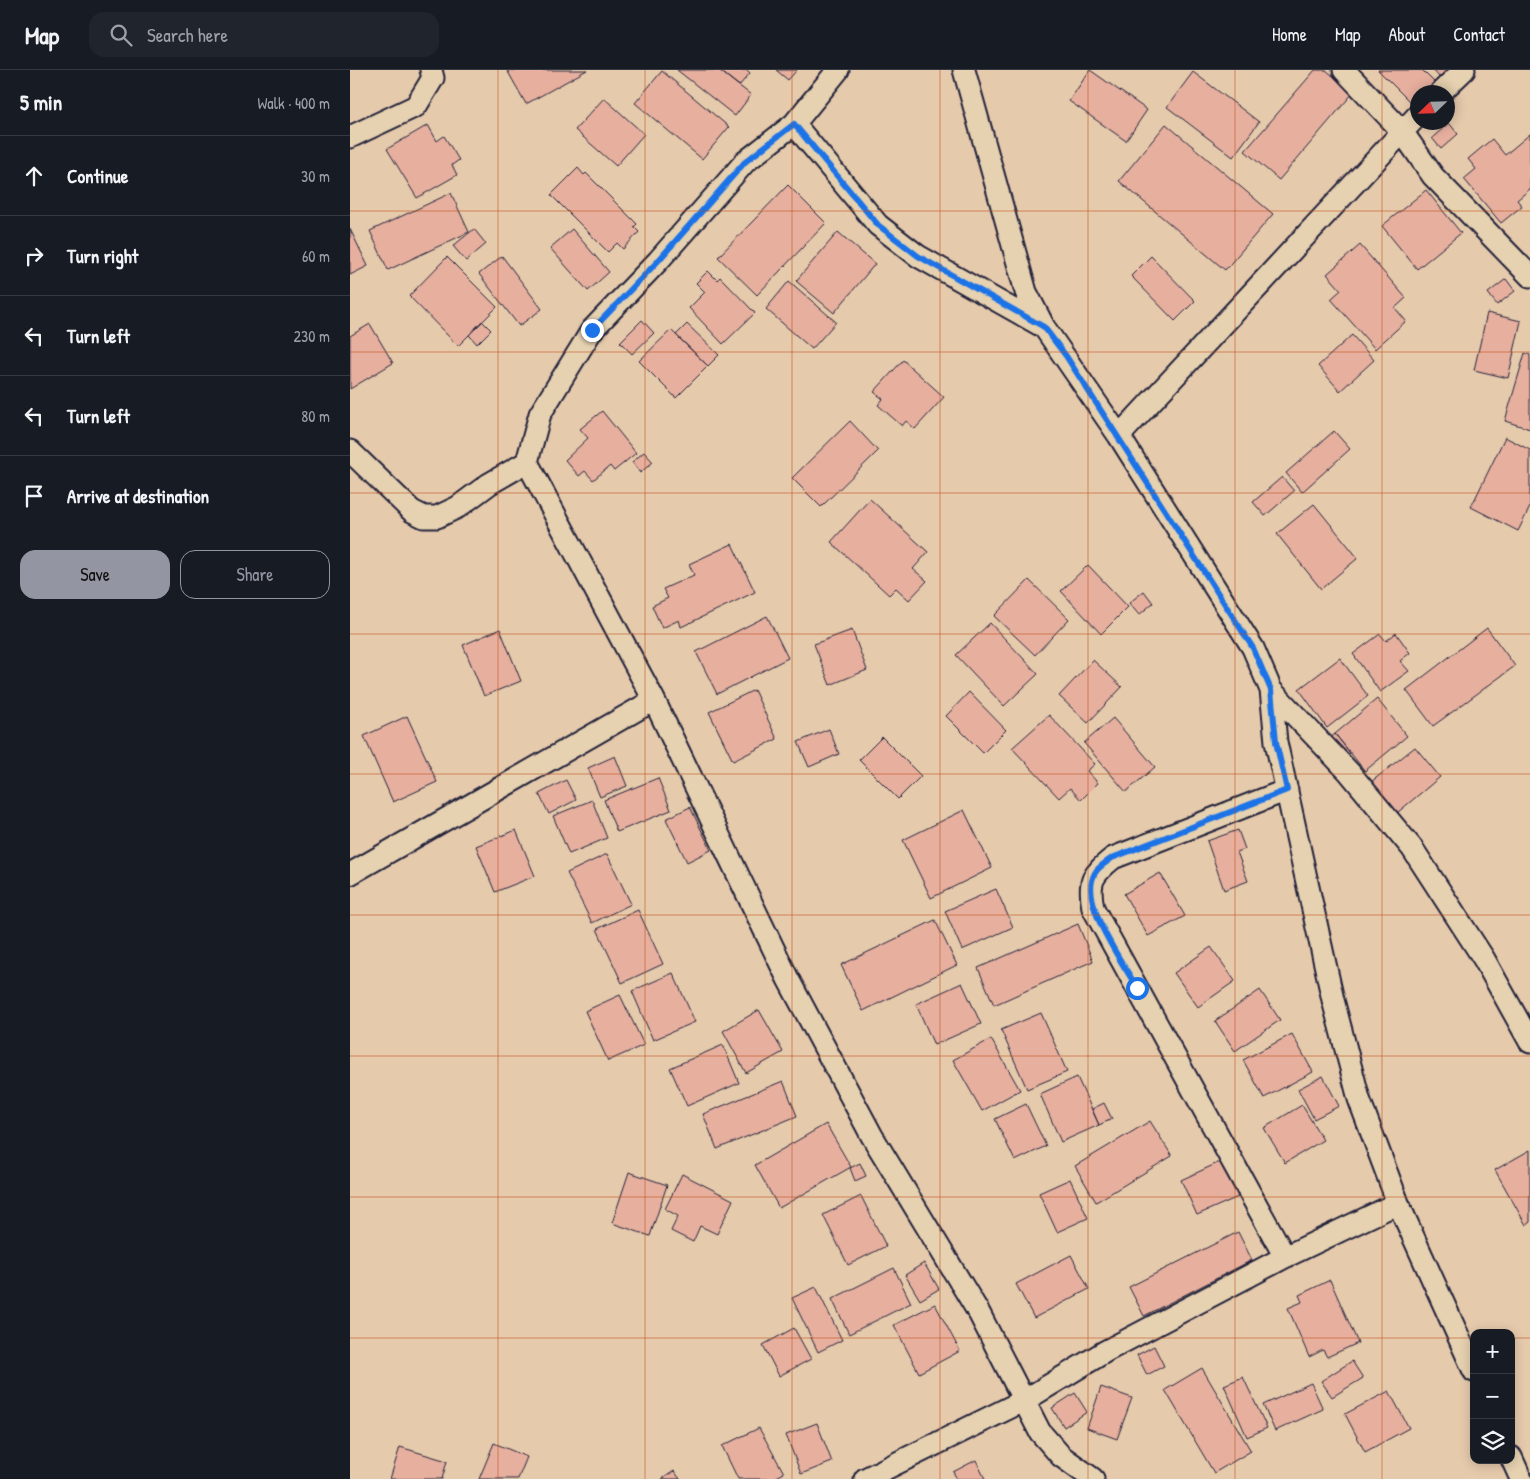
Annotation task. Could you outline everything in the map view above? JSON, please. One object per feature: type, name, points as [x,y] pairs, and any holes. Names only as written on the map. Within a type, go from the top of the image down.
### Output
[{"type":"street","points":[[350,137],[416,106],[433,78],[431,70]]},
{"type":"street","points":[[838,70],[794,124],[745,162],[658,261],[592,330],[540,414],[527,462],[654,700],[788,979],[872,1136],[980,1313],[1040,1432],[1061,1456],[1092,1479]]},
{"type":"street","points":[[964,70],[1026,292],[1044,327],[1119,436],[1253,648],[1271,690],[1276,742],[1333,1000],[1359,1099],[1398,1203],[1470,1362]]},
{"type":"street","points":[[1344,70],[1401,130],[1433,176],[1530,276]]},
{"type":"street","points":[[1448,85],[1464,70]]},
{"type":"street","points":[[1119,436],[1410,122]]},
{"type":"street","points":[[794,124],[878,225],[926,261],[1044,327]]},
{"type":"street","points":[[350,451],[412,510],[424,517],[437,517],[458,507],[489,484],[527,462]]},
{"type":"street","points":[[1271,690],[1349,772],[1412,848],[1484,959],[1530,1042]]},
{"type":"street","points":[[350,874],[654,700]]},
{"type":"street","points":[[1285,1257],[1093,908],[1090,889],[1096,872],[1112,858],[1287,790]]},
{"type":"street","points":[[864,1479],[1025,1400],[1106,1351],[1285,1257],[1398,1203]]},
{"type":"street","points":[[1514,1464],[1521,1479]]},
{"type":"building","points":[[507,70],[587,70],[526,104]]},
{"type":"building","points":[[677,70],[719,70],[751,95],[735,116]]},
{"type":"building","points":[[719,70],[747,70],[750,73],[739,86]]},
{"type":"building","points":[[776,70],[797,70],[788,80]]},
{"type":"building","points":[[1090,70],[1147,110],[1126,141],[1069,101]]},
{"type":"building","points":[[1315,70],[1326,70],[1353,93],[1279,180],[1245,151]]},
{"type":"building","points":[[1378,70],[1422,70],[1435,83],[1433,85],[1410,85],[1410,102]]},
{"type":"building","points":[[1433,70],[1447,70],[1440,78]]},
{"type":"building","points":[[662,71],[729,127],[702,159],[635,103]]},
{"type":"building","points":[[1193,72],[1259,122],[1233,157],[1167,107]]},
{"type":"building","points":[[604,98],[644,134],[616,166],[575,130]]},
{"type":"building","points":[[1166,124],[1273,214],[1225,270],[1119,181]]},
{"type":"building","points":[[428,125],[437,141],[444,136],[459,160],[452,165],[457,175],[417,198],[387,149]]},
{"type":"building","points":[[1441,130],[1455,130],[1458,134],[1441,149],[1432,138]]},
{"type":"building","points":[[1530,134],[1530,189],[1517,200],[1522,206],[1501,223],[1464,179],[1476,169],[1468,159],[1492,139],[1505,155]]},
{"type":"building","points":[[578,168],[584,175],[586,173],[637,224],[634,227],[639,232],[623,249],[617,243],[608,252],[551,195]]},
{"type":"building","points":[[788,185],[826,223],[757,295],[718,257]]},
{"type":"building","points":[[1426,190],[1461,233],[1417,269],[1382,226]]},
{"type":"building","points":[[451,193],[469,232],[388,270],[370,231]]},
{"type":"building","points":[[350,229],[368,266],[350,275]]},
{"type":"building","points":[[474,229],[486,244],[466,261],[453,246]]},
{"type":"building","points":[[572,229],[609,272],[588,291],[550,248]]},
{"type":"building","points":[[838,232],[875,264],[834,313],[796,281]]},
{"type":"building","points":[[1360,245],[1406,298],[1395,308],[1406,321],[1375,349],[1331,299],[1341,290],[1327,274]]},
{"type":"building","points":[[502,256],[542,309],[519,326],[479,274]]},
{"type":"building","points":[[1151,256],[1195,301],[1175,321],[1131,276]]},
{"type":"building","points":[[447,257],[497,307],[458,346],[409,296]]},
{"type":"building","points":[[708,271],[717,280],[720,277],[755,313],[723,344],[689,308],[705,292],[696,283]]},
{"type":"building","points":[[1506,279],[1515,291],[1497,305],[1488,293]]},
{"type":"building","points":[[789,281],[836,322],[812,349],[766,309]]},
{"type":"building","points":[[1487,313],[1521,321],[1508,378],[1474,370]]},
{"type":"building","points":[[642,320],[654,333],[632,354],[620,342]]},
{"type":"building","points":[[482,321],[491,330],[477,344],[469,335]]},
{"type":"building","points":[[370,324],[393,363],[350,389],[350,336]]},
{"type":"building","points":[[687,324],[719,355],[708,366],[676,335]]},
{"type":"building","points":[[671,330],[708,366],[676,398],[639,361]]},
{"type":"building","points":[[1352,335],[1374,360],[1340,391],[1318,366]]},
{"type":"building","points":[[1525,353],[1530,355],[1530,429],[1505,421]]},
{"type":"building","points":[[903,360],[944,397],[915,429],[906,421],[902,426],[878,405],[883,399],[874,392]]},
{"type":"building","points":[[602,411],[636,453],[614,471],[610,466],[593,480],[585,471],[579,476],[565,460],[588,438],[580,429]]},
{"type":"building","points":[[850,421],[878,451],[821,507],[792,478]]},
{"type":"building","points":[[1334,431],[1350,449],[1302,492],[1286,473]]},
{"type":"building","points":[[1505,437],[1530,450],[1530,507],[1518,531],[1471,507]]},
{"type":"building","points":[[644,452],[653,462],[640,473],[632,462]]},
{"type":"building","points":[[1282,477],[1294,491],[1265,516],[1253,502]]},
{"type":"building","points":[[870,499],[928,552],[913,569],[927,581],[909,600],[896,588],[889,595],[831,542]]},
{"type":"building","points":[[1314,504],[1358,558],[1321,589],[1277,534]]},
{"type":"building","points":[[732,544],[755,592],[681,627],[679,620],[662,628],[652,606],[668,598],[663,589],[694,575],[689,564]]},
{"type":"building","points":[[1088,565],[1128,607],[1101,634],[1061,591]]},
{"type":"building","points":[[1029,580],[1069,619],[1035,655],[994,616]]},
{"type":"building","points":[[1144,591],[1153,603],[1139,615],[1129,603]]},
{"type":"building","points":[[767,616],[788,658],[717,694],[696,652]]},
{"type":"building","points":[[990,623],[1038,674],[1004,706],[956,655]]},
{"type":"building","points":[[1487,628],[1515,666],[1433,726],[1406,690]]},
{"type":"building","points":[[500,629],[521,681],[484,696],[463,645]]},
{"type":"building","points":[[852,630],[867,670],[830,685],[814,644]]},
{"type":"building","points":[[1396,633],[1410,653],[1400,661],[1409,671],[1380,692],[1353,654],[1380,634],[1386,641]]},
{"type":"building","points":[[1340,658],[1368,696],[1327,728],[1299,689]]},
{"type":"building","points":[[1093,660],[1122,687],[1088,723],[1059,696]]},
{"type":"building","points":[[754,690],[777,739],[733,761],[709,712]]},
{"type":"building","points":[[969,692],[1006,730],[983,753],[946,716]]},
{"type":"building","points":[[1377,699],[1407,736],[1365,771],[1335,734]]},
{"type":"building","points":[[1049,715],[1095,764],[1087,771],[1098,783],[1081,800],[1070,788],[1059,798],[1012,748]]},
{"type":"building","points":[[407,716],[437,782],[393,802],[364,736]]},
{"type":"building","points":[[1113,718],[1155,767],[1126,792],[1084,743]]},
{"type":"building","points":[[829,729],[839,754],[809,767],[798,742]]},
{"type":"building","points":[[1335,734],[1350,753],[1340,761],[1325,742]]},
{"type":"building","points":[[882,737],[921,776],[898,799],[859,760]]},
{"type":"building","points":[[1415,747],[1440,777],[1397,813],[1371,782]]},
{"type":"building","points":[[615,756],[627,786],[600,797],[588,768]]},
{"type":"building","points":[[658,778],[671,810],[617,832],[604,800]]},
{"type":"building","points":[[566,780],[576,800],[549,814],[539,794]]},
{"type":"building","points":[[592,800],[607,838],[569,854],[553,816]]},
{"type":"building","points":[[690,807],[711,850],[687,862],[666,819]]},
{"type":"building","points":[[964,810],[992,868],[931,898],[903,840]]},
{"type":"building","points":[[516,830],[535,876],[495,892],[476,846]]},
{"type":"building","points":[[1238,830],[1245,849],[1237,852],[1248,881],[1224,890],[1207,841]]},
{"type":"building","points":[[607,854],[631,904],[592,923],[567,873]]},
{"type":"building","points":[[1160,873],[1185,916],[1148,936],[1124,894]]},
{"type":"building","points":[[996,889],[1013,927],[962,950],[945,911]]},
{"type":"building","points":[[638,910],[663,964],[622,983],[597,929]]},
{"type":"building","points":[[935,920],[957,965],[863,1011],[841,965]]},
{"type":"building","points":[[1078,924],[1093,961],[994,1005],[978,968]]},
{"type":"building","points":[[1211,947],[1235,981],[1198,1007],[1174,973]]},
{"type":"building","points":[[673,973],[695,1022],[653,1040],[632,991]]},
{"type":"building","points":[[962,983],[981,1024],[934,1045],[916,1004]]},
{"type":"building","points":[[1260,990],[1280,1020],[1235,1051],[1215,1021]]},
{"type":"building","points":[[620,995],[644,1045],[608,1061],[585,1011]]},
{"type":"building","points":[[759,1010],[783,1052],[746,1073],[723,1031]]},
{"type":"building","points":[[1041,1013],[1067,1072],[1027,1089],[1001,1030]]},
{"type":"building","points":[[1292,1034],[1313,1072],[1264,1098],[1243,1060]]},
{"type":"building","points":[[991,1039],[1020,1090],[982,1111],[953,1060]]},
{"type":"building","points":[[723,1045],[739,1083],[687,1106],[670,1068]]},
{"type":"building","points":[[1323,1076],[1339,1106],[1314,1119],[1298,1089]]},
{"type":"building","points":[[1077,1077],[1099,1125],[1061,1142],[1040,1094]]},
{"type":"building","points":[[783,1081],[797,1116],[717,1149],[703,1114]]},
{"type":"building","points":[[1104,1103],[1112,1119],[1099,1125],[1092,1109]]},
{"type":"building","points":[[1026,1104],[1046,1146],[1015,1161],[995,1119]]},
{"type":"building","points":[[1302,1105],[1323,1140],[1285,1163],[1264,1128]]},
{"type":"building","points":[[1150,1121],[1172,1156],[1096,1202],[1075,1166]]},
{"type":"building","points":[[826,1124],[851,1167],[779,1208],[755,1165]]},
{"type":"building","points":[[1530,1150],[1530,1222],[1526,1225],[1495,1170]]},
{"type":"building","points":[[1222,1161],[1238,1197],[1197,1215],[1181,1180]]},
{"type":"building","points":[[860,1163],[866,1176],[855,1181],[850,1168]]},
{"type":"building","points":[[629,1172],[667,1185],[650,1236],[612,1223]]},
{"type":"building","points":[[682,1174],[733,1200],[717,1234],[700,1226],[693,1242],[671,1231],[678,1216],[665,1209]]},
{"type":"building","points":[[1070,1179],[1088,1218],[1057,1232],[1039,1193]]},
{"type":"building","points":[[861,1196],[886,1246],[848,1265],[823,1215]]},
{"type":"building","points":[[1238,1232],[1252,1260],[1144,1316],[1129,1287]]},
{"type":"building","points":[[1071,1255],[1089,1289],[1034,1318],[1016,1284]]},
{"type":"building","points":[[924,1263],[939,1289],[920,1300],[905,1275]]},
{"type":"building","points":[[894,1268],[911,1303],[849,1334],[832,1299]]},
{"type":"building","points":[[1330,1280],[1358,1343],[1327,1357],[1323,1350],[1309,1357],[1288,1308],[1302,1302],[1299,1295]]},
{"type":"building","points":[[816,1287],[842,1340],[818,1352],[792,1298]]},
{"type":"building","points":[[935,1304],[960,1351],[919,1373],[894,1325]]},
{"type":"building","points":[[794,1328],[811,1359],[779,1376],[763,1345]]},
{"type":"building","points":[[1154,1346],[1164,1366],[1147,1375],[1137,1355]]},
{"type":"building","points":[[1352,1361],[1363,1378],[1332,1397],[1321,1381]]},
{"type":"building","points":[[1202,1368],[1251,1451],[1214,1473],[1165,1390]]},
{"type":"building","points":[[1243,1377],[1267,1428],[1247,1437],[1224,1385]]},
{"type":"building","points":[[1311,1383],[1323,1409],[1275,1431],[1263,1405]]},
{"type":"building","points":[[1101,1387],[1132,1398],[1117,1439],[1087,1428]]},
{"type":"building","points":[[1389,1391],[1409,1428],[1365,1452],[1345,1414]]},
{"type":"building","points":[[1075,1393],[1087,1412],[1064,1427],[1052,1408]]},
{"type":"building","points":[[817,1423],[832,1462],[801,1474],[786,1435]]},
{"type":"building","points":[[759,1428],[784,1473],[773,1479],[738,1479],[722,1446]]},
{"type":"building","points":[[494,1443],[527,1457],[518,1479],[479,1479]]},
{"type":"building","points":[[400,1447],[447,1461],[442,1479],[390,1479]]},
{"type":"building","points":[[976,1460],[985,1479],[957,1479],[953,1472]]},
{"type":"building","points":[[674,1471],[680,1479],[662,1479]]},
{"type":"route","points":[[592,330],[658,261],[745,162],[794,124],[878,225],[918,256],[958,281],[1044,327],[1066,356],[1119,436],[1253,648],[1271,690],[1276,742],[1287,790],[1112,858],[1096,872],[1090,889],[1093,908],[1137,988]]}]
